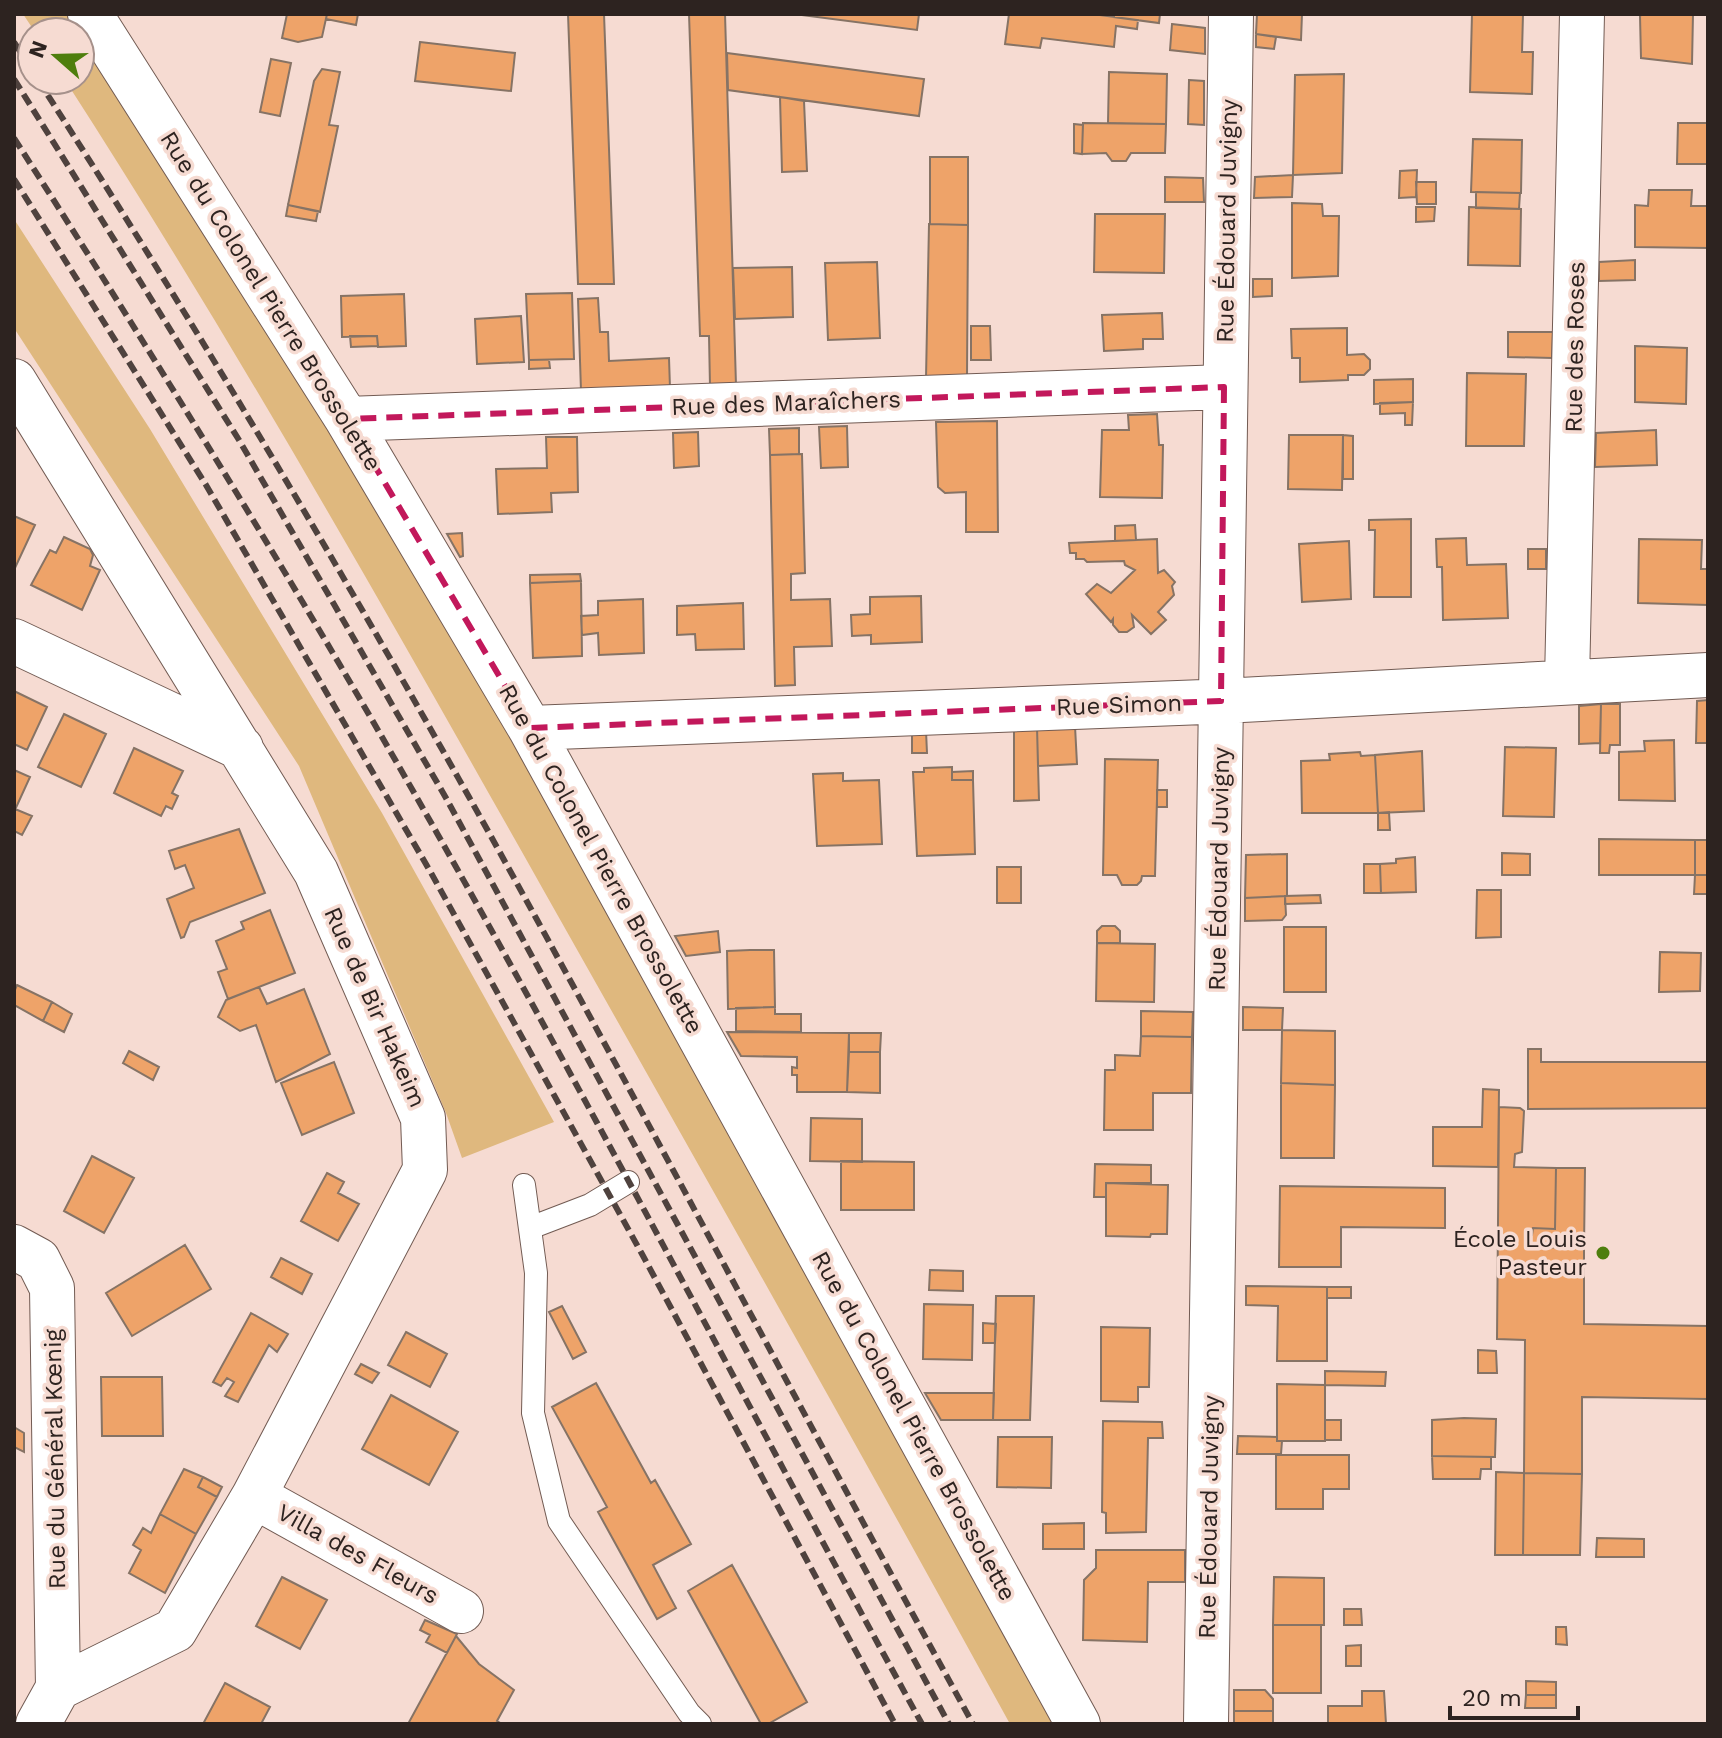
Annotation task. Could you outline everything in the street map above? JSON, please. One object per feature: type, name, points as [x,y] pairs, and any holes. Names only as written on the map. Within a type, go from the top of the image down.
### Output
[{"type":"street","name":"Rue du Colonel Pierre Brossolette","points":[[90,14],[347,419],[530,728],[1078,1724]]},
{"type":"street","name":"Rue Édouard Juvigny","points":[[1206,1724],[1231,14]]},
{"type":"street","name":"Rue des Roses","points":[[1567,681],[1582,14]]},
{"type":"street","name":"Rue de Bir Hakeim","points":[[14,381],[241,748],[322,886],[423,1118],[425,1170],[254,1496],[175,1630],[48,1706]]},
{"type":"street","name":"Rue des Maraîchers","points":[[347,419],[1224,387]]},
{"type":"street","points":[[14,641],[241,748]]},
{"type":"street","name":"Rue Simon","points":[[530,728],[1221,701],[1708,675]]},
{"type":"street","name":"Rue du Général Kœnig","points":[[14,1247],[38,1260],[52,1288],[48,1706]]},
{"type":"street","name":"Villa des Fleurs","points":[[254,1496],[461,1611]]},
{"type":"lane","points":[[530,1228],[590,1205],[628,1182]]},
{"type":"lane","points":[[524,1185],[536,1273],[533,1413],[559,1521],[689,1713],[700,1724]]},
{"type":"highlighted area","points":[[1224,387],[1221,701],[530,728],[347,419]]},
{"type":"shaded area","points":[[23,14],[67,16],[24,16]]},
{"type":"shaded area","points":[[96,59],[221,248],[468,654],[1054,1724],[1010,1724],[483,782],[249,378],[75,96],[96,96]]},
{"type":"shaded area","points":[[14,219],[150,429],[382,813],[554,1122],[462,1158],[446,1113],[299,766],[14,328]]},
{"type":"building","points":[[287,14],[327,14],[322,37],[298,42],[282,38]]},
{"type":"building","points":[[327,14],[358,14],[356,25],[326,19]]},
{"type":"building","points":[[568,14],[604,14],[614,284],[578,284]]},
{"type":"building","points":[[689,14],[725,14],[736,385],[710,386],[709,336],[700,336]]},
{"type":"building","points":[[794,14],[919,14],[917,30]]},
{"type":"building","points":[[1009,14],[1092,14],[1138,20],[1137,29],[1116,26],[1114,47],[1042,38],[1040,48],[1005,44]]},
{"type":"building","points":[[1114,14],[1160,14],[1159,23],[1114,17]]},
{"type":"building","points":[[1257,14],[1302,14],[1301,40],[1256,34]]},
{"type":"building","points":[[1472,14],[1523,14],[1522,52],[1533,52],[1532,94],[1470,92]]},
{"type":"building","points":[[1693,14],[1692,64],[1641,58],[1640,16]]},
{"type":"building","points":[[1172,24],[1205,28],[1205,54],[1170,50]]},
{"type":"building","points":[[1256,34],[1276,37],[1274,49],[1256,47]]},
{"type":"building","points":[[420,42],[515,53],[511,91],[415,81]]},
{"type":"building","points":[[727,53],[924,79],[919,116],[728,90]]},
{"type":"building","points":[[271,59],[291,63],[280,116],[260,112]]},
{"type":"building","points":[[322,69],[340,72],[329,125],[338,126],[320,212],[288,205],[314,81]]},
{"type":"building","points":[[1109,72],[1167,74],[1166,124],[1108,123]]},
{"type":"building","points":[[1344,74],[1342,173],[1293,175],[1295,75]]},
{"type":"building","points":[[1189,80],[1204,81],[1204,125],[1188,124]]},
{"type":"building","points":[[780,97],[804,101],[807,171],[782,172]]},
{"type":"building","points":[[1083,123],[1166,124],[1165,153],[1131,153],[1126,161],[1112,161],[1106,153],[1082,154]]},
{"type":"building","points":[[1678,123],[1708,123],[1708,164],[1677,164]]},
{"type":"building","points":[[1074,124],[1083,125],[1082,154],[1074,153]]},
{"type":"building","points":[[1473,139],[1522,140],[1521,193],[1471,192]]},
{"type":"building","points":[[930,157],[968,157],[968,225],[930,224]]},
{"type":"building","points":[[1417,170],[1416,197],[1399,198],[1400,171]]},
{"type":"building","points":[[1293,175],[1292,197],[1254,198],[1255,177]]},
{"type":"building","points":[[1165,177],[1203,178],[1204,202],[1165,202]]},
{"type":"building","points":[[1416,182],[1436,182],[1436,204],[1417,204]]},
{"type":"building","points":[[1649,190],[1692,190],[1691,206],[1708,206],[1708,248],[1635,247],[1635,205],[1648,206]]},
{"type":"building","points":[[1476,192],[1520,193],[1519,209],[1476,208]]},
{"type":"building","points":[[1292,203],[1322,204],[1323,216],[1339,216],[1338,276],[1292,278]]},
{"type":"building","points":[[288,205],[318,211],[316,221],[286,216]]},
{"type":"building","points":[[1416,207],[1435,207],[1434,221],[1416,222]]},
{"type":"building","points":[[1469,207],[1521,209],[1520,266],[1468,265]]},
{"type":"building","points":[[1095,214],[1165,214],[1164,273],[1094,272]]},
{"type":"building","points":[[929,224],[968,225],[967,376],[926,378]]},
{"type":"building","points":[[1635,260],[1635,280],[1599,281],[1599,262]]},
{"type":"building","points":[[877,262],[880,338],[828,340],[825,263]]},
{"type":"building","points":[[792,267],[793,317],[735,319],[733,268]]},
{"type":"building","points":[[1253,279],[1272,279],[1272,296],[1253,297]]},
{"type":"building","points":[[572,293],[574,359],[529,360],[526,294]]},
{"type":"building","points":[[404,294],[406,346],[378,347],[377,336],[342,337],[341,296]]},
{"type":"building","points":[[598,298],[600,332],[608,332],[609,361],[669,358],[670,388],[581,391],[578,299]]},
{"type":"building","points":[[1162,313],[1163,339],[1143,339],[1143,349],[1104,351],[1102,315]]},
{"type":"building","points":[[521,316],[524,362],[477,364],[475,319]]},
{"type":"building","points":[[971,326],[990,326],[991,360],[971,360]]},
{"type":"building","points":[[1347,328],[1347,355],[1364,354],[1370,360],[1370,369],[1364,375],[1348,375],[1348,380],[1300,382],[1300,358],[1292,358],[1291,329]]},
{"type":"building","points":[[1508,332],[1553,332],[1552,358],[1508,357]]},
{"type":"building","points":[[350,336],[377,336],[378,346],[351,347]]},
{"type":"building","points":[[1635,346],[1687,348],[1686,404],[1635,402]]},
{"type":"building","points":[[529,360],[549,360],[550,368],[529,369]]},
{"type":"building","points":[[1467,373],[1526,374],[1524,446],[1466,446]]},
{"type":"building","points":[[1413,379],[1413,402],[1374,404],[1374,380]]},
{"type":"building","points":[[1413,402],[1412,425],[1405,425],[1405,413],[1380,414],[1380,403]]},
{"type":"building","points":[[1157,414],[1159,445],[1163,445],[1162,498],[1100,497],[1102,430],[1129,430],[1128,415]]},
{"type":"building","points":[[997,421],[998,532],[966,532],[966,492],[945,493],[938,487],[936,422]]},
{"type":"building","points":[[847,426],[848,467],[821,468],[819,427]]},
{"type":"building","points":[[799,428],[799,454],[770,455],[769,429]]},
{"type":"building","points":[[1656,430],[1657,465],[1595,467],[1596,433]]},
{"type":"building","points":[[698,432],[699,466],[674,468],[673,433]]},
{"type":"building","points":[[1289,435],[1343,435],[1342,490],[1288,489]]},
{"type":"building","points":[[1343,435],[1353,436],[1353,479],[1343,479]]},
{"type":"building","points":[[546,437],[577,437],[578,492],[551,493],[552,512],[498,514],[496,469],[547,468]]},
{"type":"building","points":[[802,454],[805,573],[791,574],[791,600],[830,599],[832,646],[794,647],[795,685],[775,686],[770,455]]},
{"type":"building","points":[[14,516],[35,525],[14,570]]},
{"type":"building","points":[[1411,519],[1411,597],[1374,597],[1375,530],[1369,530],[1369,520]]},
{"type":"building","points":[[1135,525],[1136,540],[1115,541],[1115,526]]},
{"type":"building","points":[[462,533],[463,556],[460,557],[447,534]]},
{"type":"building","points":[[64,537],[90,549],[93,555],[90,566],[100,570],[82,610],[31,585],[50,550],[56,553]]},
{"type":"building","points":[[1466,538],[1467,565],[1506,564],[1508,618],[1443,620],[1442,567],[1437,567],[1436,539]]},
{"type":"building","points":[[1157,539],[1158,573],[1164,570],[1175,582],[1172,586],[1174,595],[1158,612],[1166,620],[1151,634],[1132,615],[1134,627],[1127,632],[1119,632],[1113,625],[1113,619],[1111,622],[1086,594],[1097,584],[1111,593],[1135,570],[1125,565],[1124,561],[1087,562],[1076,559],[1076,553],[1070,553],[1069,543]]},
{"type":"building","points":[[1639,539],[1702,540],[1701,569],[1708,569],[1708,605],[1638,603]]},
{"type":"building","points":[[1349,541],[1351,599],[1302,602],[1299,544]]},
{"type":"building","points":[[1528,549],[1546,549],[1546,569],[1528,569]]},
{"type":"building","points":[[580,574],[581,581],[530,583],[530,575]]},
{"type":"building","points":[[581,581],[582,656],[533,658],[530,583]]},
{"type":"building","points":[[921,596],[922,642],[871,644],[871,635],[852,636],[851,615],[870,614],[870,597]]},
{"type":"building","points":[[643,599],[644,653],[599,655],[598,633],[582,635],[581,616],[598,615],[598,601]]},
{"type":"building","points":[[743,603],[744,649],[696,650],[695,634],[677,635],[677,606]]},
{"type":"building","points":[[14,691],[47,707],[27,750],[14,744]]},
{"type":"building","points":[[1708,700],[1708,743],[1696,743],[1697,701]]},
{"type":"building","points":[[1601,704],[1620,704],[1620,745],[1610,745],[1609,753],[1600,753]]},
{"type":"building","points":[[1601,704],[1600,743],[1579,744],[1579,706]]},
{"type":"building","points":[[64,714],[106,734],[81,787],[38,767]]},
{"type":"building","points":[[1075,726],[1077,764],[1038,766],[1037,727]]},
{"type":"building","points":[[1037,727],[1039,800],[1014,801],[1014,728]]},
{"type":"building","points":[[926,731],[927,753],[912,753],[912,732]]},
{"type":"building","points":[[1674,740],[1675,801],[1619,800],[1619,752],[1645,751],[1644,741]]},
{"type":"building","points":[[1505,747],[1556,748],[1554,817],[1503,816]]},
{"type":"building","points":[[134,748],[183,771],[172,793],[178,796],[172,809],[166,806],[161,816],[114,793]]},
{"type":"building","points":[[1422,751],[1424,811],[1378,813],[1375,755]]},
{"type":"building","points":[[1360,752],[1361,756],[1375,755],[1378,813],[1302,813],[1301,761],[1330,760],[1329,754]]},
{"type":"building","points":[[1105,759],[1158,760],[1155,876],[1142,876],[1137,885],[1122,885],[1117,875],[1103,875]]},
{"type":"building","points":[[952,767],[952,780],[973,780],[975,854],[917,856],[913,772],[924,772],[924,768]]},
{"type":"building","points":[[14,770],[30,777],[14,812]]},
{"type":"building","points":[[973,771],[973,780],[952,780],[952,772]]},
{"type":"building","points":[[843,773],[843,781],[879,780],[882,844],[817,846],[813,774]]},
{"type":"building","points":[[1157,790],[1167,790],[1167,807],[1157,807]]},
{"type":"building","points":[[15,809],[32,816],[22,835],[14,831]]},
{"type":"building","points":[[1389,812],[1390,830],[1378,830],[1378,813]]},
{"type":"building","points":[[239,829],[265,893],[190,922],[181,938],[167,899],[194,888],[185,865],[175,869],[169,851]]},
{"type":"building","points":[[1599,839],[1695,840],[1695,875],[1599,875]]},
{"type":"building","points":[[1695,840],[1708,840],[1708,875],[1695,875]]},
{"type":"building","points":[[1502,853],[1530,854],[1530,875],[1502,875]]},
{"type":"building","points":[[1287,854],[1287,896],[1245,898],[1246,855]]},
{"type":"building","points":[[1415,857],[1416,892],[1381,893],[1380,864]]},
{"type":"building","points":[[1364,864],[1380,864],[1381,893],[1364,893]]},
{"type":"building","points":[[997,867],[1021,867],[1021,903],[997,903]]},
{"type":"building","points":[[1695,875],[1708,875],[1708,894],[1694,894]]},
{"type":"building","points":[[1477,890],[1501,890],[1501,937],[1476,938]]},
{"type":"building","points":[[1320,895],[1321,903],[1285,904],[1285,896]]},
{"type":"building","points":[[1285,896],[1286,915],[1282,920],[1245,921],[1245,898]]},
{"type":"building","points":[[270,910],[295,973],[228,999],[218,972],[227,969],[216,941],[244,929],[241,922]]},
{"type":"building","points":[[1102,926],[1115,926],[1120,931],[1120,943],[1097,943],[1097,931]]},
{"type":"building","points":[[1284,927],[1326,927],[1326,992],[1284,992]]},
{"type":"building","points":[[718,931],[720,952],[686,956],[675,936]]},
{"type":"building","points":[[1097,943],[1155,944],[1154,1002],[1096,1001]]},
{"type":"building","points":[[774,950],[775,1007],[728,1009],[727,951]]},
{"type":"building","points":[[1660,952],[1701,953],[1700,991],[1659,992]]},
{"type":"building","points":[[17,985],[52,1002],[43,1021],[14,1005]]},
{"type":"building","points":[[259,987],[267,1004],[304,989],[330,1054],[276,1082],[256,1025],[240,1031],[218,1017],[226,1000]]},
{"type":"building","points":[[52,1002],[72,1014],[64,1032],[43,1021]]},
{"type":"building","points":[[775,1007],[775,1014],[801,1014],[801,1032],[736,1031],[736,1008]]},
{"type":"building","points":[[1243,1007],[1283,1008],[1282,1030],[1243,1030]]},
{"type":"building","points":[[1141,1011],[1193,1012],[1192,1037],[1141,1036]]},
{"type":"building","points":[[1282,1030],[1335,1031],[1335,1085],[1281,1083]]},
{"type":"building","points":[[727,1032],[849,1033],[847,1092],[797,1092],[797,1075],[792,1075],[792,1067],[797,1068],[797,1057],[741,1056]]},
{"type":"building","points":[[849,1033],[881,1033],[880,1052],[849,1052]]},
{"type":"building","points":[[1141,1036],[1192,1037],[1191,1093],[1153,1093],[1153,1130],[1104,1130],[1105,1070],[1115,1070],[1115,1055],[1140,1056]]},
{"type":"building","points":[[1528,1049],[1541,1049],[1541,1062],[1708,1062],[1708,1108],[1528,1109]]},
{"type":"building","points":[[129,1051],[159,1067],[153,1080],[123,1063]]},
{"type":"building","points":[[849,1052],[880,1052],[880,1093],[847,1092]]},
{"type":"building","points":[[334,1062],[354,1113],[302,1135],[281,1083]]},
{"type":"building","points":[[1281,1083],[1335,1085],[1334,1158],[1281,1158]]},
{"type":"building","points":[[1483,1089],[1499,1090],[1498,1167],[1433,1166],[1433,1127],[1482,1127]]},
{"type":"building","points":[[1499,1107],[1524,1111],[1522,1152],[1515,1154],[1514,1167],[1556,1168],[1555,1229],[1533,1228],[1532,1235],[1526,1235],[1526,1247],[1584,1248],[1584,1324],[1708,1326],[1708,1399],[1582,1397],[1582,1474],[1524,1473],[1525,1340],[1497,1339]]},
{"type":"building","points":[[811,1118],[862,1119],[862,1162],[810,1161]]},
{"type":"building","points":[[92,1156],[134,1178],[104,1233],[64,1211]]},
{"type":"building","points":[[841,1161],[914,1162],[914,1210],[841,1210]]},
{"type":"building","points":[[1095,1164],[1151,1165],[1151,1183],[1106,1183],[1106,1197],[1094,1197]]},
{"type":"building","points":[[1556,1168],[1585,1168],[1584,1248],[1526,1247],[1526,1235],[1532,1235],[1533,1228],[1555,1229]]},
{"type":"building","points":[[327,1173],[344,1182],[338,1193],[359,1204],[338,1241],[301,1221]]},
{"type":"building","points":[[1106,1183],[1168,1185],[1167,1234],[1151,1234],[1150,1237],[1106,1236]]},
{"type":"building","points":[[1280,1186],[1445,1188],[1445,1228],[1341,1227],[1341,1267],[1279,1267]]},
{"type":"building","points":[[185,1245],[211,1289],[132,1336],[106,1293]]},
{"type":"building","points":[[281,1258],[312,1274],[302,1294],[271,1277]]},
{"type":"building","points":[[930,1270],[963,1271],[963,1291],[929,1290]]},
{"type":"building","points":[[1246,1286],[1327,1287],[1327,1361],[1277,1361],[1278,1306],[1246,1305]]},
{"type":"building","points":[[1327,1287],[1351,1287],[1351,1298],[1327,1298]]},
{"type":"building","points":[[996,1296],[1034,1296],[1030,1420],[993,1420]]},
{"type":"building","points":[[924,1304],[973,1305],[972,1360],[923,1359]]},
{"type":"building","points":[[562,1306],[586,1352],[573,1359],[549,1312]]},
{"type":"building","points":[[251,1313],[288,1334],[277,1352],[269,1345],[238,1402],[225,1396],[234,1382],[227,1378],[221,1386],[213,1382]]},
{"type":"building","points":[[983,1323],[996,1324],[995,1343],[983,1343]]},
{"type":"building","points":[[1101,1327],[1150,1328],[1149,1387],[1138,1387],[1138,1402],[1101,1401]]},
{"type":"building","points":[[406,1332],[447,1354],[430,1387],[388,1365]]},
{"type":"building","points":[[1478,1350],[1496,1351],[1497,1373],[1478,1373]]},
{"type":"building","points":[[361,1364],[379,1373],[372,1383],[355,1374]]},
{"type":"building","points":[[1325,1371],[1386,1372],[1385,1386],[1325,1385]]},
{"type":"building","points":[[101,1377],[162,1377],[163,1436],[102,1436]]},
{"type":"building","points":[[596,1383],[651,1483],[655,1480],[691,1544],[653,1565],[676,1608],[657,1619],[598,1512],[607,1507],[552,1407]]},
{"type":"building","points":[[1277,1384],[1325,1385],[1325,1441],[1277,1441]]},
{"type":"building","points":[[925,1393],[994,1393],[993,1420],[941,1420]]},
{"type":"building","points":[[391,1395],[458,1432],[429,1485],[362,1449]]},
{"type":"building","points":[[1496,1419],[1495,1457],[1432,1456],[1432,1420]]},
{"type":"building","points":[[1325,1420],[1341,1420],[1341,1440],[1325,1440]]},
{"type":"building","points":[[1103,1421],[1162,1422],[1163,1438],[1148,1438],[1146,1532],[1106,1533],[1106,1513],[1102,1512]]},
{"type":"building","points":[[14,1427],[24,1433],[24,1452],[14,1447]]},
{"type":"building","points":[[1238,1436],[1277,1437],[1277,1441],[1282,1441],[1281,1454],[1237,1454]]},
{"type":"building","points":[[998,1437],[1052,1437],[1051,1488],[997,1487]]},
{"type":"building","points":[[1276,1455],[1349,1455],[1349,1489],[1323,1489],[1323,1509],[1276,1509]]},
{"type":"building","points":[[1432,1456],[1491,1457],[1491,1469],[1481,1469],[1480,1479],[1433,1479]]},
{"type":"building","points":[[184,1469],[203,1477],[198,1487],[217,1497],[196,1534],[160,1514]]},
{"type":"building","points":[[1496,1472],[1524,1473],[1523,1555],[1495,1555]]},
{"type":"building","points":[[1524,1473],[1582,1474],[1580,1555],[1523,1555]]},
{"type":"building","points":[[203,1477],[222,1487],[217,1497],[198,1487]]},
{"type":"building","points":[[160,1514],[196,1534],[165,1593],[129,1573],[141,1550],[133,1545],[143,1528],[151,1533]]},
{"type":"building","points":[[1084,1523],[1084,1549],[1043,1549],[1043,1524]]},
{"type":"building","points":[[1597,1538],[1644,1539],[1644,1557],[1596,1557]]},
{"type":"building","points":[[1096,1550],[1185,1550],[1185,1582],[1148,1582],[1147,1642],[1083,1640],[1084,1580],[1096,1568]]},
{"type":"building","points":[[732,1565],[807,1702],[768,1724],[761,1724],[688,1591]]},
{"type":"building","points":[[282,1577],[327,1600],[300,1649],[256,1626]]},
{"type":"building","points":[[1274,1577],[1324,1578],[1324,1625],[1273,1625]]},
{"type":"building","points":[[1344,1609],[1361,1609],[1362,1625],[1344,1625]]},
{"type":"building","points":[[425,1620],[457,1634],[447,1653],[426,1642],[430,1635],[420,1630]]},
{"type":"building","points":[[1273,1625],[1321,1625],[1321,1693],[1273,1693]]},
{"type":"building","points":[[1556,1627],[1566,1627],[1567,1645],[1556,1644]]},
{"type":"building","points":[[456,1636],[479,1664],[514,1690],[497,1721],[502,1724],[408,1724]]},
{"type":"building","points":[[1361,1645],[1361,1666],[1346,1666],[1346,1646]]},
{"type":"building","points":[[1526,1681],[1556,1682],[1556,1695],[1526,1695]]},
{"type":"building","points":[[225,1683],[270,1707],[261,1724],[203,1724]]},
{"type":"building","points":[[1234,1690],[1265,1690],[1273,1699],[1273,1711],[1234,1711]]},
{"type":"building","points":[[1362,1691],[1384,1691],[1386,1724],[1328,1724],[1328,1706],[1362,1706]]},
{"type":"building","points":[[1526,1695],[1556,1695],[1556,1708],[1525,1708]]},
{"type":"building","points":[[1234,1711],[1273,1711],[1273,1724],[1234,1724]]},
{"type":"railway","points":[[14,79],[239,440],[446,798],[949,1724]]},
{"type":"railway","points":[[48,96],[210,355],[430,728],[973,1724]]},
{"type":"railway","points":[[14,138],[224,472],[425,812],[922,1724]]},
{"type":"railway","points":[[14,179],[206,485],[430,871],[642,1254],[895,1724]]},
{"type":"place","name":"École Louis Pasteur","points":[[1603,1253]]}]
